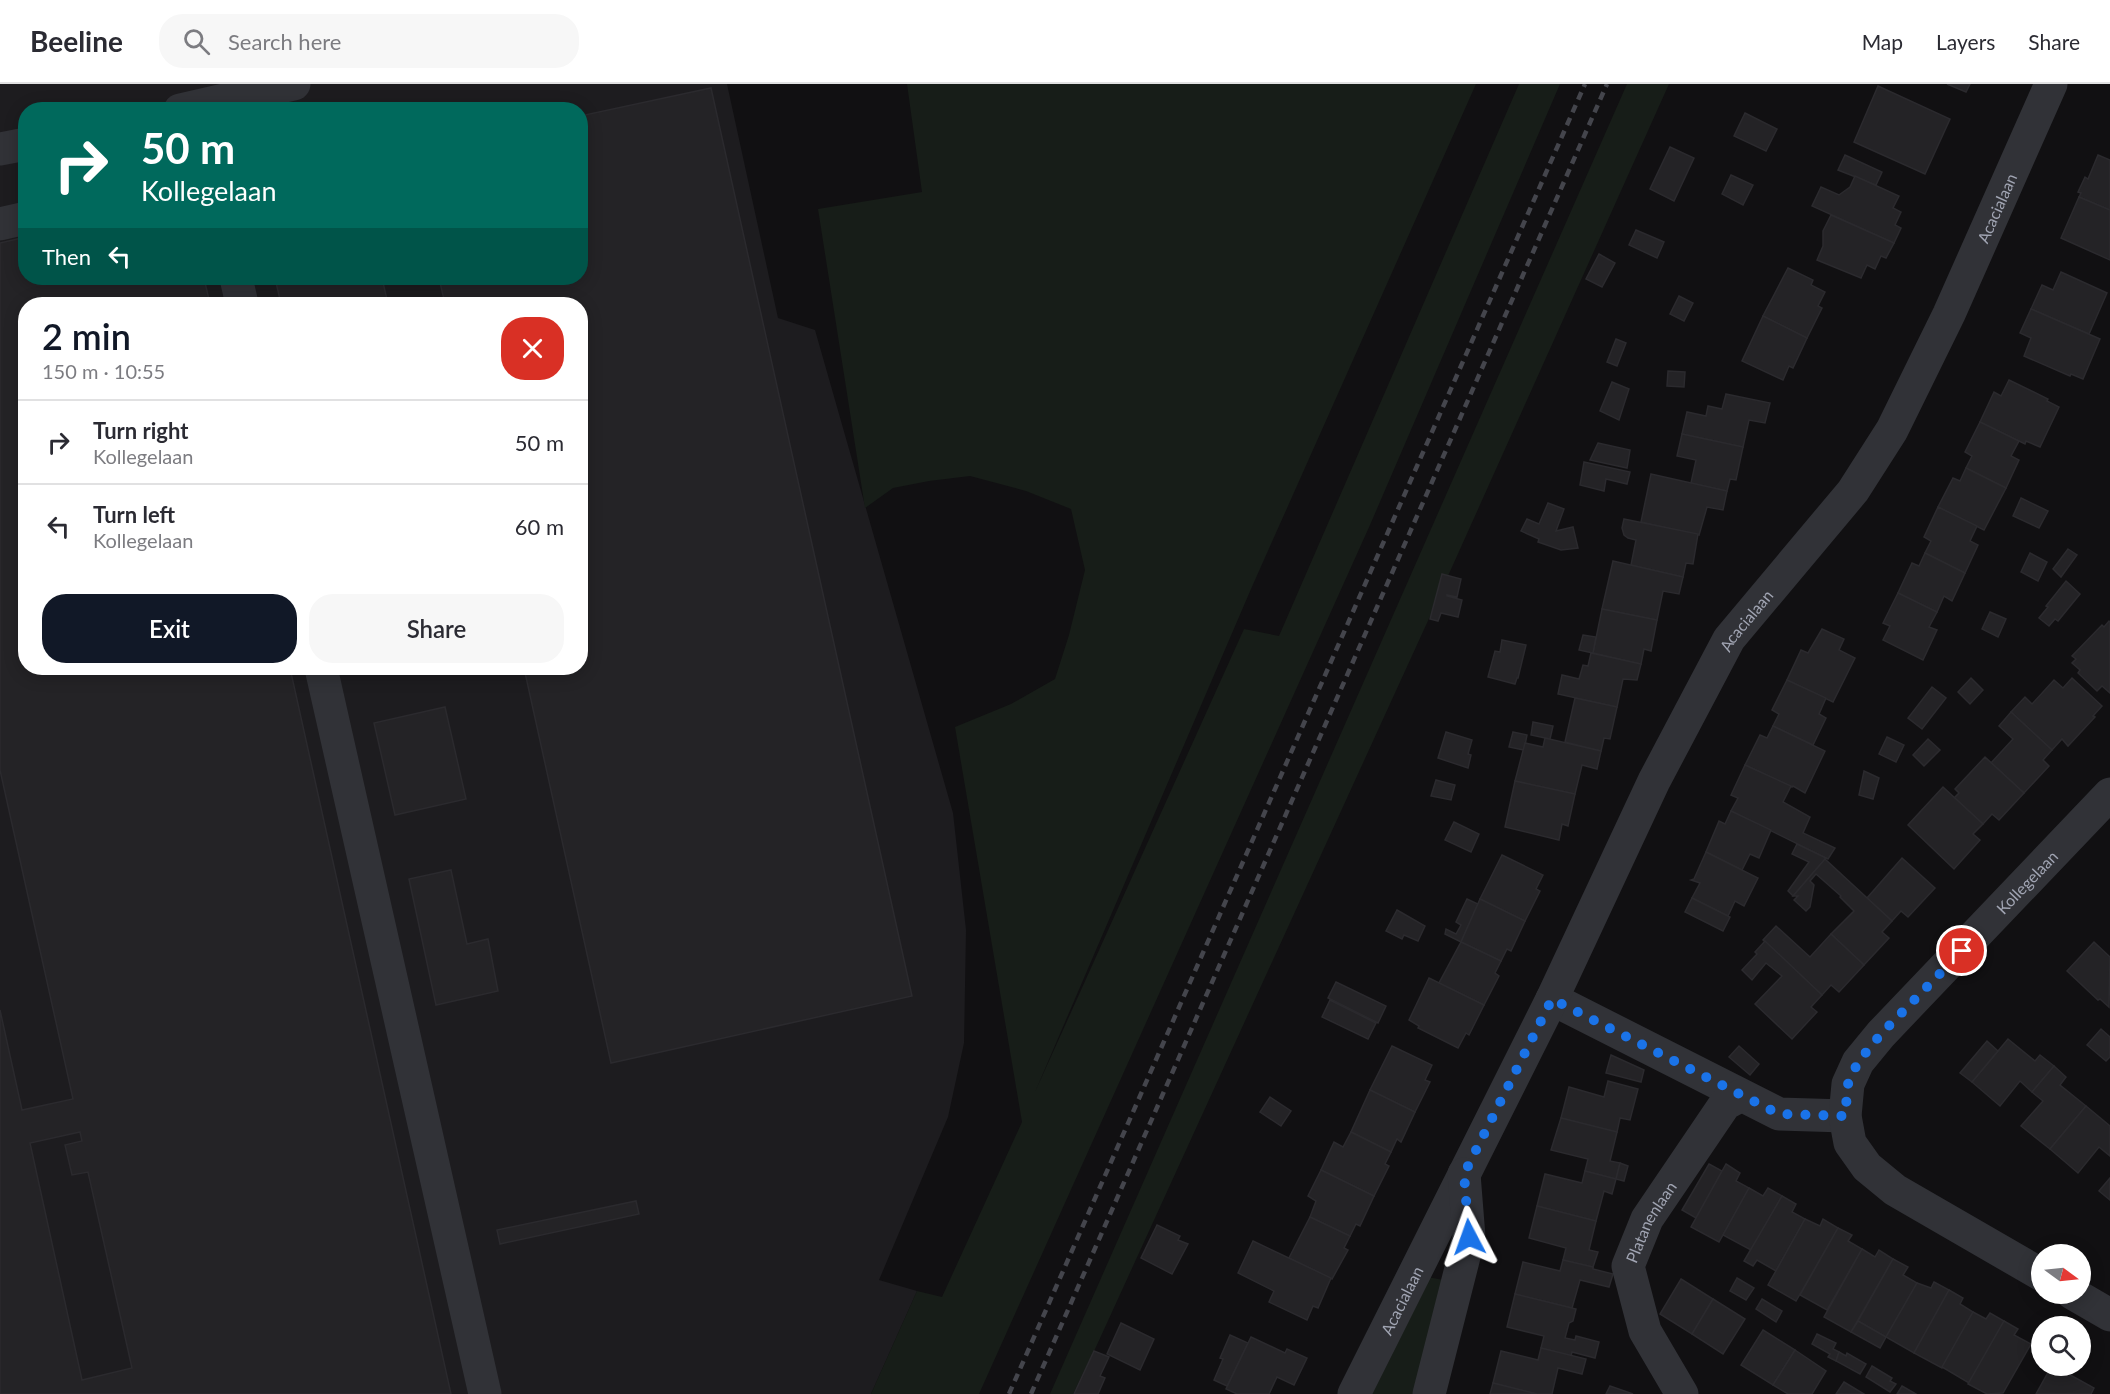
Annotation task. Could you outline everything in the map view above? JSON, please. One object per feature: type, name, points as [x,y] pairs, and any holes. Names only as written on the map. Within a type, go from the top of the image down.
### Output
[{"type":"street","points":[[215,102],[294,84]]},
{"type":"street","name":"Acacialaan","points":[[1354,1394],[1552,999],[1654,781],[1729,639],[1853,491],[1892,430],[1949,314],[2051,84]]},
{"type":"street","points":[[0,150],[18,146]]},
{"type":"street","points":[[0,224],[18,220]]},
{"type":"street","points":[[323,675],[485,1394]]},
{"type":"street","name":"Kollegelaan","points":[[2031,1269],[1895,1190],[1867,1167],[1850,1143],[1845,1116],[1848,1084],[1858,1062],[1881,1034],[2110,794]]},
{"type":"street","points":[[1552,999],[1779,1114],[1845,1116]]},
{"type":"street","name":"Platanenlaan","points":[[1682,1394],[1645,1331],[1628,1266],[1647,1219],[1725,1104],[1740,1096]]},
{"type":"street","points":[[1429,1394],[1469,1237],[1464,1174]]},
{"type":"street","points":[[2091,1304],[2110,1315]]},
{"type":"shaded area","points":[[0,84],[727,84],[778,318],[815,330],[953,813],[966,930],[964,1043],[948,1117],[879,1280],[917,1291],[871,1394],[0,1394]]},
{"type":"shaded area","points":[[907,84],[1476,84],[1251,589],[1035,1092],[1244,629],[1279,636],[1519,84],[1560,84],[1370,525],[979,1394],[871,1394],[917,1291],[942,1297],[1022,1122],[955,727],[1011,704],[1055,679],[1069,635],[1085,570],[1071,509],[1026,491],[970,476],[893,488],[865,508],[818,209],[922,192]]},
{"type":"shaded area","points":[[1627,84],[1669,84],[1448,576],[1442,575],[1432,612],[1096,1347],[1073,1394],[1050,1394]]},
{"type":"shaded area","points":[[1428,1277],[1443,1280],[1416,1394],[1370,1394]]},
{"type":"building","points":[[1947,84],[1970,84],[1966,92]]},
{"type":"building","points":[[1878,86],[1950,119],[1925,174],[1854,142]]},
{"type":"building","points":[[711,88],[912,996],[611,1063],[526,675],[588,675],[588,297],[443,297],[441,285],[588,285],[588,114]]},
{"type":"building","points":[[1745,113],[1777,129],[1766,151],[1734,136]]},
{"type":"building","points":[[1670,147],[1694,158],[1674,201],[1650,189]]},
{"type":"building","points":[[1845,155],[1882,172],[1876,185],[1838,170]]},
{"type":"building","points":[[2098,155],[2110,160],[2110,210],[2079,197],[2081,193],[2078,192],[2085,177],[2088,179]]},
{"type":"building","points":[[1731,175],[1753,185],[1743,205],[1722,194]]},
{"type":"building","points":[[1855,176],[1899,196],[1893,208],[1901,212],[1895,225],[1901,228],[1894,243],[1812,206],[1821,187],[1839,195],[1850,187]]},
{"type":"building","points":[[2079,197],[2110,210],[2110,260],[2061,238]]},
{"type":"building","points":[[1831,215],[1894,243],[1886,258],[1881,256],[1875,269],[1867,265],[1861,278],[1817,260],[1823,246],[1823,231]]},
{"type":"building","points":[[1636,230],[1664,242],[1657,258],[1629,245]]},
{"type":"building","points":[[18,239],[18,285],[206,285],[208,297],[18,297],[18,675],[292,675],[451,1394],[0,1394],[0,1010],[22,1110],[73,1099],[0,770],[0,243]],"holes":[[[80,1132],[82,1141],[65,1145],[72,1175],[88,1172],[132,1368],[82,1380],[30,1143]]]},
{"type":"building","points":[[1599,254],[1615,263],[1602,287],[1586,279]]},
{"type":"building","points":[[1788,268],[1813,280],[1811,285],[1825,292],[1818,306],[1822,308],[1807,338],[1763,316]]},
{"type":"building","points":[[2061,272],[2107,293],[2089,334],[2031,309],[2042,285],[2053,290]]},
{"type":"building","points":[[277,285],[384,285],[386,297],[279,297]]},
{"type":"building","points":[[1679,296],[1693,303],[1684,321],[1670,314]]},
{"type":"building","points":[[2031,309],[2100,339],[2083,379],[2071,374],[2070,376],[2024,356],[2031,338],[2020,333]]},
{"type":"building","points":[[1763,316],[1807,338],[1793,368],[1789,366],[1783,380],[1742,361]]},
{"type":"building","points":[[1616,339],[1626,343],[1617,366],[1607,362]]},
{"type":"building","points":[[1668,371],[1685,372],[1684,387],[1667,386]]},
{"type":"building","points":[[2009,380],[2048,399],[2047,401],[2059,407],[2040,447],[2026,441],[2025,444],[1980,422],[1994,392],[2001,396]]},
{"type":"building","points":[[1612,382],[1629,389],[1619,420],[1600,411]]},
{"type":"building","points":[[1726,394],[1770,403],[1765,423],[1749,420],[1743,447],[1682,434],[1687,412],[1706,416],[1708,406],[1722,409]]},
{"type":"building","points":[[1980,422],[2019,441],[2011,456],[2019,460],[2006,488],[1966,468],[1972,456],[1965,452]]},
{"type":"building","points":[[1682,434],[1743,447],[1736,480],[1730,479],[1727,491],[1691,483],[1696,460],[1677,456]]},
{"type":"building","points":[[1598,443],[1630,450],[1627,468],[1590,460]]},
{"type":"building","points":[[1584,462],[1630,472],[1627,484],[1606,479],[1604,491],[1580,485]]},
{"type":"building","points":[[1966,468],[2006,488],[1984,530],[1938,507],[1953,478],[1960,481]]},
{"type":"building","points":[[1651,474],[1727,491],[1723,510],[1707,507],[1699,535],[1641,522]]},
{"type":"building","points":[[2021,498],[2048,511],[2039,528],[2013,516]]},
{"type":"building","points":[[1548,503],[1564,509],[1556,531],[1573,527],[1578,548],[1561,550],[1538,542],[1539,539],[1521,531],[1527,519],[1539,524]]},
{"type":"building","points":[[1938,507],[1977,526],[1970,541],[1978,545],[1965,573],[1925,553],[1931,541],[1924,537]]},
{"type":"building","points":[[1624,519],[1698,534],[1693,564],[1686,563],[1683,577],[1631,565],[1636,540],[1624,535],[1622,528]]},
{"type":"building","points":[[2068,549],[2077,555],[2061,577],[2053,569]]},
{"type":"building","points":[[1925,553],[1965,573],[1952,601],[1944,596],[1937,612],[1898,593],[1912,563],[1919,566]]},
{"type":"building","points":[[2030,553],[2047,562],[2038,581],[2021,572]]},
{"type":"building","points":[[1613,561],[1683,577],[1679,594],[1663,591],[1657,620],[1602,609]]},
{"type":"building","points":[[1442,574],[1461,579],[1457,597],[1447,596],[1462,600],[1458,617],[1441,613],[1438,621],[1430,619]]},
{"type":"building","points":[[2066,581],[2080,594],[2058,621],[2055,619],[2049,626],[2039,618]]},
{"type":"building","points":[[1898,593],[1937,612],[1929,627],[1937,630],[1923,660],[1883,640],[1890,626],[1883,623]]},
{"type":"building","points":[[1602,609],[1657,620],[1651,651],[1644,649],[1641,664],[1593,653]]},
{"type":"building","points":[[1990,612],[2006,619],[1998,637],[1982,629]]},
{"type":"building","points":[[2109,621],[2110,693],[2102,686],[2097,691],[2078,673],[2080,670],[2072,663],[2076,659],[2072,656],[2102,625],[2104,627]]},
{"type":"building","points":[[1822,629],[1844,639],[1839,650],[1855,658],[1833,702],[1787,680],[1801,650],[1808,653]]},
{"type":"building","points":[[1583,635],[1596,637],[1593,653],[1579,650]]},
{"type":"building","points":[[1502,640],[1526,645],[1515,684],[1488,677],[1495,651],[1500,652]]},
{"type":"building","points":[[1591,653],[1641,664],[1637,680],[1623,679],[1617,707],[1558,694],[1562,675],[1579,679],[1583,665],[1588,666]]},
{"type":"building","points":[[1971,678],[1983,690],[1970,704],[1958,692]]},
{"type":"building","points":[[2072,678],[2102,706],[2068,746],[2062,739],[2052,750],[2011,712],[2025,697],[2032,704],[2054,680],[2063,688]]},
{"type":"building","points":[[1787,680],[1826,698],[1819,714],[1826,718],[1813,745],[1773,726],[1779,714],[1772,710]]},
{"type":"building","points":[[1932,687],[1946,698],[1922,729],[1908,718]]},
{"type":"building","points":[[1575,698],[1617,707],[1610,739],[1604,738],[1601,751],[1565,742]]},
{"type":"building","points":[[445,707],[466,799],[395,815],[374,723]]},
{"type":"building","points":[[2011,712],[2052,750],[2043,760],[2049,766],[2024,793],[1991,763],[2013,739],[1999,726]]},
{"type":"building","points":[[1533,722],[1553,726],[1550,739],[1531,735]]},
{"type":"building","points":[[1773,726],[1825,751],[1805,793],[1745,765],[1760,735],[1767,738]]},
{"type":"building","points":[[1446,732],[1472,740],[1468,754],[1471,755],[1468,768],[1438,758]]},
{"type":"building","points":[[1513,732],[1527,735],[1524,750],[1509,747]]},
{"type":"building","points":[[1887,737],[1904,745],[1896,762],[1879,754]]},
{"type":"building","points":[[1545,738],[1601,751],[1597,769],[1582,765],[1575,794],[1515,781],[1525,743],[1543,747]]},
{"type":"building","points":[[1928,739],[1940,750],[1924,766],[1913,755]]},
{"type":"building","points":[[1985,757],[2024,793],[1999,820],[1992,814],[1983,824],[1954,798],[1959,793],[1955,789]]},
{"type":"building","points":[[1745,765],[1791,786],[1783,802],[1810,817],[1803,833],[1835,848],[1828,859],[1731,811],[1738,798],[1731,795]]},
{"type":"building","points":[[1864,771],[1879,778],[1873,799],[1859,795]]},
{"type":"building","points":[[1436,780],[1455,785],[1451,800],[1431,796]]},
{"type":"building","points":[[1515,781],[1575,794],[1568,826],[1562,824],[1559,840],[1505,827]]},
{"type":"building","points":[[1943,787],[1983,824],[1973,834],[1980,840],[1954,869],[1908,825]]},
{"type":"building","points":[[1731,811],[1771,830],[1759,858],[1750,854],[1742,870],[1706,852],[1719,821],[1725,824]]},
{"type":"building","points":[[1454,822],[1479,834],[1471,852],[1445,840]]},
{"type":"building","points":[[1797,844],[1826,858],[1793,896],[1788,891],[1809,862],[1792,854]]},
{"type":"building","points":[[1706,852],[1758,878],[1744,906],[1735,901],[1728,916],[1692,898],[1700,883],[1691,880],[1694,879]]},
{"type":"building","points":[[1502,855],[1543,875],[1536,889],[1540,891],[1525,921],[1480,899]]},
{"type":"building","points":[[1902,858],[1935,888],[1908,917],[1901,911],[1892,921],[1867,898]]},
{"type":"building","points":[[1825,859],[1892,921],[1882,932],[1889,938],[1864,965],[1831,934],[1854,911],[1841,896],[1816,874],[1810,881],[1814,885],[1810,907],[1806,911],[1794,900],[1798,896],[1793,896]]},
{"type":"building","points":[[451,870],[467,944],[488,939],[498,991],[436,1005],[409,879]]},
{"type":"building","points":[[1692,898],[1730,917],[1723,931],[1685,912]]},
{"type":"building","points":[[1467,899],[1478,904],[1461,942],[1445,934],[1446,929],[1456,934],[1461,925],[1456,922]]},
{"type":"building","points":[[1480,899],[1525,921],[1511,951],[1507,949],[1501,961],[1461,942]]},
{"type":"building","points":[[1397,910],[1425,926],[1418,941],[1404,935],[1402,939],[1386,931]]},
{"type":"building","points":[[1776,926],[1810,957],[1831,934],[1864,965],[1839,992],[1831,985],[1822,995],[1763,940]]},
{"type":"building","points":[[1765,941],[1822,995],[1811,1007],[1817,1012],[1792,1039],[1755,1004],[1782,976],[1766,963],[1752,980],[1742,970],[1757,954],[1755,952]]},
{"type":"building","points":[[1461,942],[1501,961],[1495,973],[1499,976],[1484,1005],[1439,983]]},
{"type":"building","points":[[2094,942],[2110,957],[2109,1007],[2100,999],[2098,1000],[2067,971]]},
{"type":"building","points":[[1429,978],[1484,1005],[1469,1035],[1466,1033],[1458,1048],[1418,1028],[1419,1026],[1409,1020]]},
{"type":"building","points":[[1336,982],[1386,1006],[1378,1023],[1328,998]]},
{"type":"building","points":[[1330,1000],[1376,1023],[1368,1039],[1322,1017]]},
{"type":"building","points":[[2101,1029],[2110,1037],[2110,1057],[2106,1061],[2087,1045]]},
{"type":"building","points":[[2008,1039],[2035,1061],[2040,1055],[2054,1066],[2032,1092],[2020,1081],[2000,1106],[1972,1082]]},
{"type":"building","points":[[1987,1041],[1998,1051],[1972,1082],[1960,1073]]},
{"type":"building","points":[[1392,1046],[1432,1065],[1425,1080],[1430,1082],[1415,1112],[1370,1090]]},
{"type":"building","points":[[1739,1046],[1759,1064],[1750,1075],[1729,1057]]},
{"type":"building","points":[[1611,1055],[1644,1070],[1641,1082],[1606,1073]]},
{"type":"building","points":[[2054,1066],[2066,1077],[2060,1085],[2086,1106],[2050,1149],[2021,1126],[2043,1101],[2032,1092]]},
{"type":"building","points":[[1608,1081],[1638,1089],[1630,1120],[1620,1118],[1617,1132],[1561,1118],[1569,1087],[1604,1097]]},
{"type":"building","points":[[1370,1090],[1415,1112],[1401,1142],[1397,1139],[1391,1152],[1351,1132]]},
{"type":"building","points":[[1270,1097],[1291,1111],[1281,1126],[1260,1112]]},
{"type":"building","points":[[2086,1106],[2110,1126],[2110,1156],[2099,1147],[2078,1173],[2050,1149]]},
{"type":"building","points":[[1561,1118],[1617,1132],[1610,1161],[1620,1163],[1616,1179],[1585,1171],[1588,1159],[1551,1150]]},
{"type":"building","points":[[1351,1132],[1391,1152],[1385,1164],[1389,1166],[1374,1196],[1321,1170],[1334,1142],[1343,1147]]},
{"type":"building","points":[[1620,1163],[1628,1166],[1624,1181],[1616,1179]]},
{"type":"building","points":[[1709,1164],[1722,1171],[1696,1218],[1682,1210]]},
{"type":"building","points":[[1726,1164],[1740,1173],[1736,1181],[1749,1188],[1719,1242],[1691,1227]]},
{"type":"building","points":[[1321,1170],[1374,1196],[1360,1226],[1356,1224],[1350,1236],[1310,1217],[1316,1201],[1308,1196]]},
{"type":"building","points":[[1585,1171],[1616,1179],[1612,1194],[1604,1191],[1596,1221],[1537,1206],[1545,1174],[1582,1183]]},
{"type":"building","points":[[2110,1178],[2110,1200],[2099,1191]]},
{"type":"building","points":[[1749,1188],[1763,1196],[1768,1188],[1782,1196],[1751,1250],[1723,1235]]},
{"type":"building","points":[[1782,1196],[1796,1204],[1792,1212],[1805,1219],[1776,1271],[1757,1260],[1753,1266],[1744,1261]]},
{"type":"building","points":[[636,1201],[639,1214],[500,1244],[497,1230]]},
{"type":"building","points":[[1537,1206],[1596,1221],[1589,1250],[1598,1252],[1593,1267],[1563,1260],[1566,1248],[1529,1238]]},
{"type":"building","points":[[1310,1217],[1350,1236],[1344,1248],[1348,1250],[1332,1279],[1289,1258]]},
{"type":"building","points":[[1805,1219],[1820,1226],[1823,1219],[1838,1228],[1796,1301],[1768,1285]]},
{"type":"building","points":[[1157,1225],[1180,1236],[1178,1240],[1188,1244],[1172,1274],[1141,1258]]},
{"type":"building","points":[[1838,1228],[1852,1235],[1848,1241],[1862,1249],[1827,1310],[1800,1295]]},
{"type":"building","points":[[1253,1241],[1331,1278],[1318,1308],[1313,1306],[1307,1320],[1269,1302],[1274,1291],[1238,1273]]},
{"type":"building","points":[[1862,1249],[1875,1257],[1879,1250],[1893,1259],[1851,1332],[1824,1317]]},
{"type":"building","points":[[1893,1259],[1908,1267],[1903,1275],[1917,1283],[1886,1337],[1858,1321]]},
{"type":"building","points":[[1563,1260],[1613,1274],[1609,1287],[1580,1280],[1572,1308],[1515,1294],[1523,1262],[1560,1271]]},
{"type":"building","points":[[1737,1278],[1754,1288],[1746,1300],[1730,1291]]},
{"type":"building","points":[[1681,1279],[1713,1299],[1692,1334],[1660,1314]]},
{"type":"building","points":[[1934,1282],[1949,1290],[1914,1353],[1886,1337],[1917,1283],[1931,1288]]},
{"type":"building","points":[[1949,1290],[1963,1298],[1960,1304],[1973,1312],[1942,1368],[1914,1353]]},
{"type":"building","points":[[1515,1294],[1576,1309],[1565,1338],[1575,1340],[1576,1336],[1599,1342],[1595,1358],[1572,1352],[1571,1356],[1541,1348],[1544,1336],[1507,1327]]},
{"type":"building","points":[[1713,1299],[1745,1319],[1723,1354],[1692,1334]]},
{"type":"building","points":[[1762,1299],[1782,1311],[1776,1322],[1756,1309]]},
{"type":"building","points":[[1973,1312],[1986,1319],[1990,1313],[2004,1321],[1969,1383],[1942,1367]]},
{"type":"building","points":[[1858,1321],[1886,1337],[1880,1348],[1851,1332]]},
{"type":"building","points":[[2004,1321],[2018,1329],[2014,1335],[2031,1344],[2003,1393],[1987,1394],[1968,1384]]},
{"type":"building","points":[[1121,1323],[1154,1339],[1140,1370],[1107,1354]]},
{"type":"building","points":[[1763,1330],[1795,1350],[1773,1385],[1741,1365]]},
{"type":"building","points":[[1817,1334],[1836,1343],[1833,1349],[1839,1352],[1836,1361],[1828,1357],[1830,1354],[1812,1344]]},
{"type":"building","points":[[1230,1335],[1248,1343],[1227,1386],[1214,1380]]},
{"type":"building","points":[[1251,1337],[1285,1353],[1287,1349],[1307,1358],[1294,1385],[1277,1377],[1269,1394],[1237,1394],[1226,1389]]},
{"type":"building","points":[[1541,1348],[1586,1359],[1582,1374],[1558,1368],[1552,1394],[1537,1394],[1493,1383],[1501,1351],[1538,1360]]},
{"type":"building","points":[[1795,1350],[1826,1371],[1812,1394],[1788,1394],[1773,1385]]},
{"type":"building","points":[[1094,1351],[1109,1357],[1100,1376],[1105,1378],[1098,1394],[1074,1394]]},
{"type":"building","points":[[1839,1352],[1846,1356],[1847,1353],[1866,1364],[1860,1374],[1836,1361]]},
{"type":"building","points":[[1872,1366],[1892,1378],[1890,1381],[1896,1384],[1890,1392],[1866,1377]]},
{"type":"building","points":[[2046,1376],[2072,1376],[2094,1388],[2091,1394],[2036,1394]]},
{"type":"building","points":[[1844,1382],[1864,1394],[1836,1394]]},
{"type":"building","points":[[1493,1383],[1537,1394],[1490,1394]]},
{"type":"building","points":[[1610,1386],[1633,1394],[1606,1394]]},
{"type":"building","points":[[1902,1386],[1916,1394],[1897,1394]]},
{"type":"railway","points":[[1009,1394],[1585,84]]},
{"type":"railway","points":[[1031,1394],[1607,84]]},
{"type":"route","points":[[1469,1237],[1464,1174],[1552,999],[1779,1114],[1845,1116],[1848,1084],[1858,1062],[1881,1034],[1962,951]]}]
